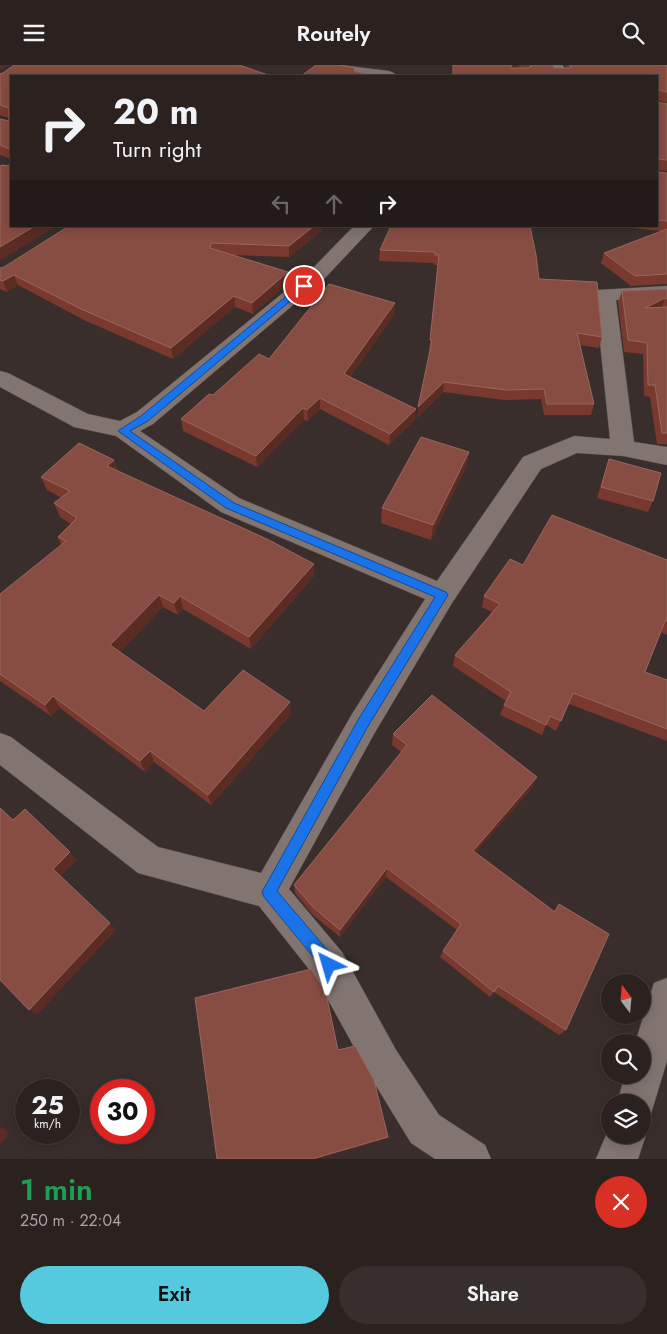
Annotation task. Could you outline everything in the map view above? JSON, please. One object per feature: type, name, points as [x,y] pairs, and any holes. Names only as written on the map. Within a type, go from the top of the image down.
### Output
[{"type":"street","points":[[321,68],[380,75]]},
{"type":"street","points":[[123,431],[145,418],[318,274],[364,227]]},
{"type":"street","points":[[623,448],[605,294],[667,292]]},
{"type":"street","points":[[0,378],[82,421],[123,431],[230,505],[442,595]]},
{"type":"street","points":[[269,892],[363,724],[442,595],[532,463],[574,444],[623,448],[667,456]]},
{"type":"street","points":[[0,747],[150,861],[269,892],[329,965],[383,1063],[424,1129],[471,1159]]},
{"type":"street","points":[[639,1094],[667,996]]},
{"type":"street","points":[[616,1159],[623,1144]]},
{"type":"building","points":[[14,65],[239,65],[268,75],[10,75],[10,150],[0,145],[0,119],[9,121],[9,108],[0,105],[0,74]]},
{"type":"building","points":[[316,65],[340,65],[355,68],[354,71],[371,75],[302,75]]},
{"type":"building","points":[[453,65],[512,65],[510,68],[529,68],[530,65],[553,65],[554,68],[571,68],[570,65],[667,65],[667,92],[658,90],[658,75],[453,75]]},
{"type":"building","points":[[658,102],[667,104],[667,160],[658,159]]},
{"type":"building","points":[[10,160],[10,227],[33,227],[0,247],[0,166],[9,166]]},
{"type":"building","points":[[658,172],[667,173],[667,221],[658,220]]},
{"type":"building","points":[[67,227],[313,227],[289,246],[211,243],[210,248],[288,272],[252,303],[234,296],[171,348],[81,309],[14,275],[3,281],[0,280],[0,268]]},
{"type":"building","points":[[391,227],[530,227],[539,279],[597,282],[602,337],[577,333],[594,404],[547,404],[544,389],[506,390],[444,382],[418,407],[432,341],[430,340],[439,255],[435,255],[435,252],[380,250]]},
{"type":"building","points":[[667,229],[667,274],[635,276],[604,253]]},
{"type":"building","points":[[329,284],[395,303],[344,374],[416,409],[390,434],[320,398],[307,410],[303,408],[256,456],[181,419],[209,394],[213,395],[259,354],[269,359]]},
{"type":"building","points":[[667,289],[667,299],[665,298],[645,308],[667,307],[667,433],[662,433],[655,385],[648,385],[647,343],[628,340],[622,291]]},
{"type":"building","points":[[421,437],[469,452],[433,525],[382,508]]},
{"type":"building","points":[[79,443],[114,460],[107,466],[269,540],[314,564],[249,637],[180,596],[174,603],[159,595],[110,645],[204,711],[243,670],[290,702],[208,795],[150,751],[140,761],[53,696],[45,705],[0,674],[0,594],[66,541],[58,537],[77,518],[54,503],[70,491],[41,477]]},
{"type":"building","points":[[609,459],[661,473],[653,501],[601,487]]},
{"type":"building","points":[[552,515],[667,560],[667,621],[665,621],[645,672],[667,680],[667,729],[573,693],[561,721],[550,716],[546,725],[504,705],[511,692],[455,655],[500,604],[484,596],[510,559],[523,565]]},
{"type":"building","points":[[432,695],[537,777],[473,851],[555,912],[559,904],[609,934],[566,1030],[498,986],[494,992],[443,951],[461,924],[387,868],[340,930],[313,907],[294,885],[407,745],[393,734]]},
{"type":"building","points":[[0,808],[13,820],[25,809],[70,852],[53,869],[110,923],[29,1010],[0,980]]},
{"type":"building","points":[[311,969],[326,993],[338,1050],[355,1046],[374,1080],[388,1137],[312,1159],[217,1159],[195,998]]},
{"type":"route","points":[[304,286],[145,418],[123,431],[230,505],[442,595],[363,724],[269,892],[329,965]]}]
